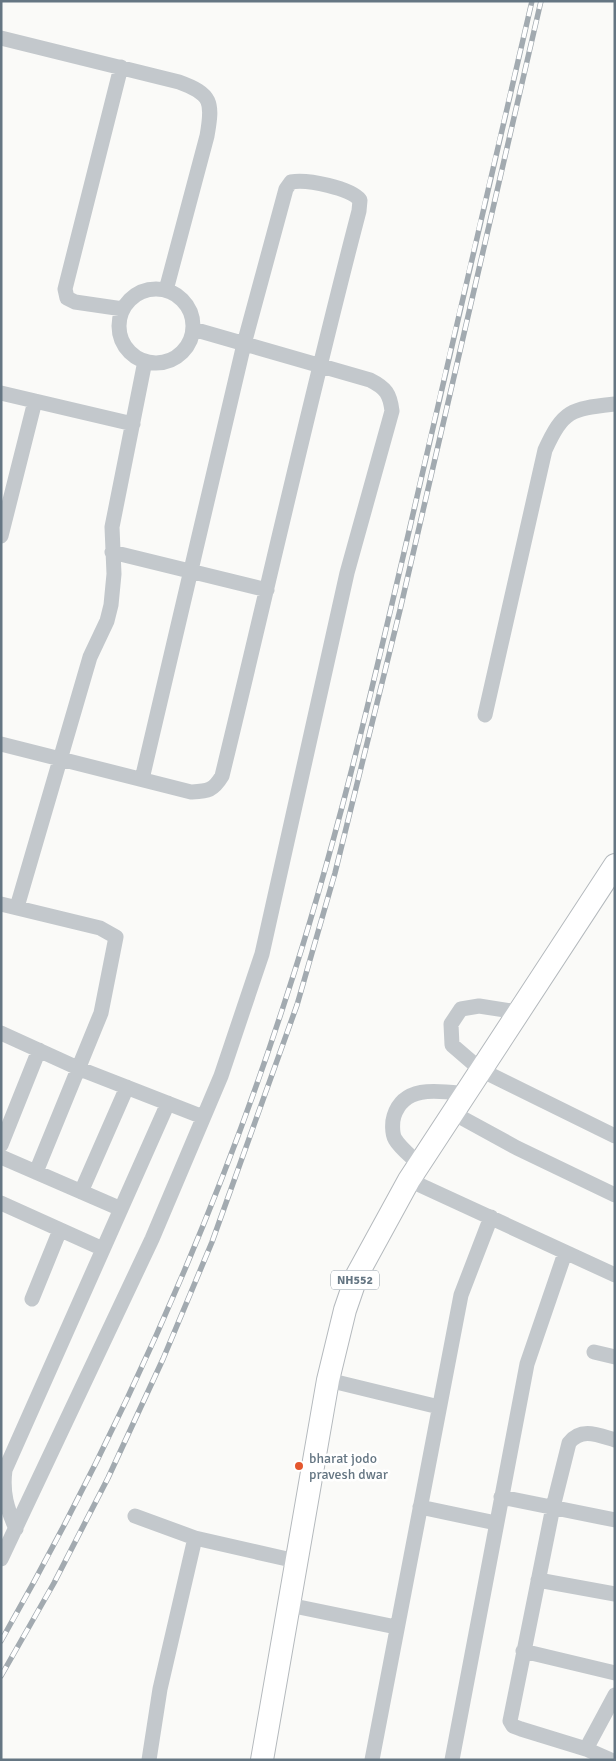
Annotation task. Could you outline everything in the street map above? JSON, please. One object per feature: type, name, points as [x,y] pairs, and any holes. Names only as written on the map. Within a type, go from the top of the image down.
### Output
[{"type":"highway","name":"NH552","points":[[262,1760],[328,1380],[345,1310],[357,1275],[414,1172],[615,865]]},
{"type":"street","points":[[1,38],[179,82],[199,89],[207,98],[210,115],[207,136],[166,290]]},
{"type":"street","points":[[121,68],[65,289],[67,298],[75,302],[123,309]]},
{"type":"street","points":[[1,744],[191,792],[206,791],[216,786],[222,776],[318,366],[359,211],[360,200],[354,193],[301,180],[291,182],[286,189],[244,344],[142,779]]},
{"type":"street","points":[[153,289],[166,290],[178,296],[192,316],[193,329],[184,349],[167,361],[145,361],[134,355],[125,346],[120,334],[119,322],[123,309],[130,299],[141,292],[153,289]]},
{"type":"street","points":[[1,1560],[152,1239],[221,1076],[262,954],[347,573],[392,411],[390,396],[384,387],[370,380],[193,329]]},
{"type":"street","points":[[17,907],[90,657],[107,621],[114,574],[112,527],[145,361]]},
{"type":"street","points":[[1,393],[133,424]]},
{"type":"street","points":[[1,536],[35,401]]},
{"type":"street","points":[[485,715],[545,450],[556,425],[567,415],[579,409],[615,404]]},
{"type":"street","points":[[112,552],[267,590]]},
{"type":"street","points":[[1,904],[100,928],[116,937],[101,1013],[80,1069],[36,1172]]},
{"type":"street","points":[[518,1012],[479,1006],[461,1009],[451,1024],[452,1045],[482,1070],[615,1136]]},
{"type":"street","points":[[1,1033],[80,1069],[204,1117]]},
{"type":"street","points":[[1,1145],[40,1050]]},
{"type":"street","points":[[81,1192],[127,1087]]},
{"type":"street","points":[[466,1094],[432,1090],[412,1094],[397,1107],[393,1120],[395,1138],[414,1172],[491,1217],[615,1275]]},
{"type":"street","points":[[16,1528],[6,1506],[3,1488],[5,1470],[168,1103]]},
{"type":"street","points":[[453,1113],[517,1148],[615,1195]]},
{"type":"street","points":[[1,1157],[120,1210]]},
{"type":"street","points":[[1,1203],[103,1249]]},
{"type":"street","points":[[372,1760],[461,1294],[491,1217]]},
{"type":"street","points":[[32,1299],[60,1230]]},
{"type":"street","points":[[452,1760],[500,1497],[527,1364],[565,1253]]},
{"type":"street","points":[[594,1352],[615,1357]]},
{"type":"street","points":[[328,1380],[439,1407]]},
{"type":"street","points":[[610,1760],[586,1749],[513,1726],[510,1721],[553,1507],[569,1443],[575,1435],[592,1434],[615,1440]]},
{"type":"street","points":[[500,1497],[615,1520]]},
{"type":"street","points":[[420,1507],[496,1523]]},
{"type":"street","points":[[135,1516],[195,1538],[296,1561]]},
{"type":"street","points":[[149,1760],[160,1689],[195,1538]]},
{"type":"street","points":[[538,1580],[615,1594]]},
{"type":"street","points":[[288,1605],[396,1627]]},
{"type":"street","points":[[523,1651],[615,1673]]},
{"type":"street","points":[[586,1749],[615,1695]]},
{"type":"railway","points":[[1,1641],[44,1564],[84,1486],[160,1327],[195,1246],[227,1164],[286,998],[322,881],[368,705],[532,1]]},
{"type":"railway","points":[[1,1676],[54,1583],[108,1478],[163,1359],[212,1242],[297,1005],[335,873],[400,610],[541,1]]},
{"type":"place","name":"bharat jodo pravesh dwar","points":[[299,1466]]}]
